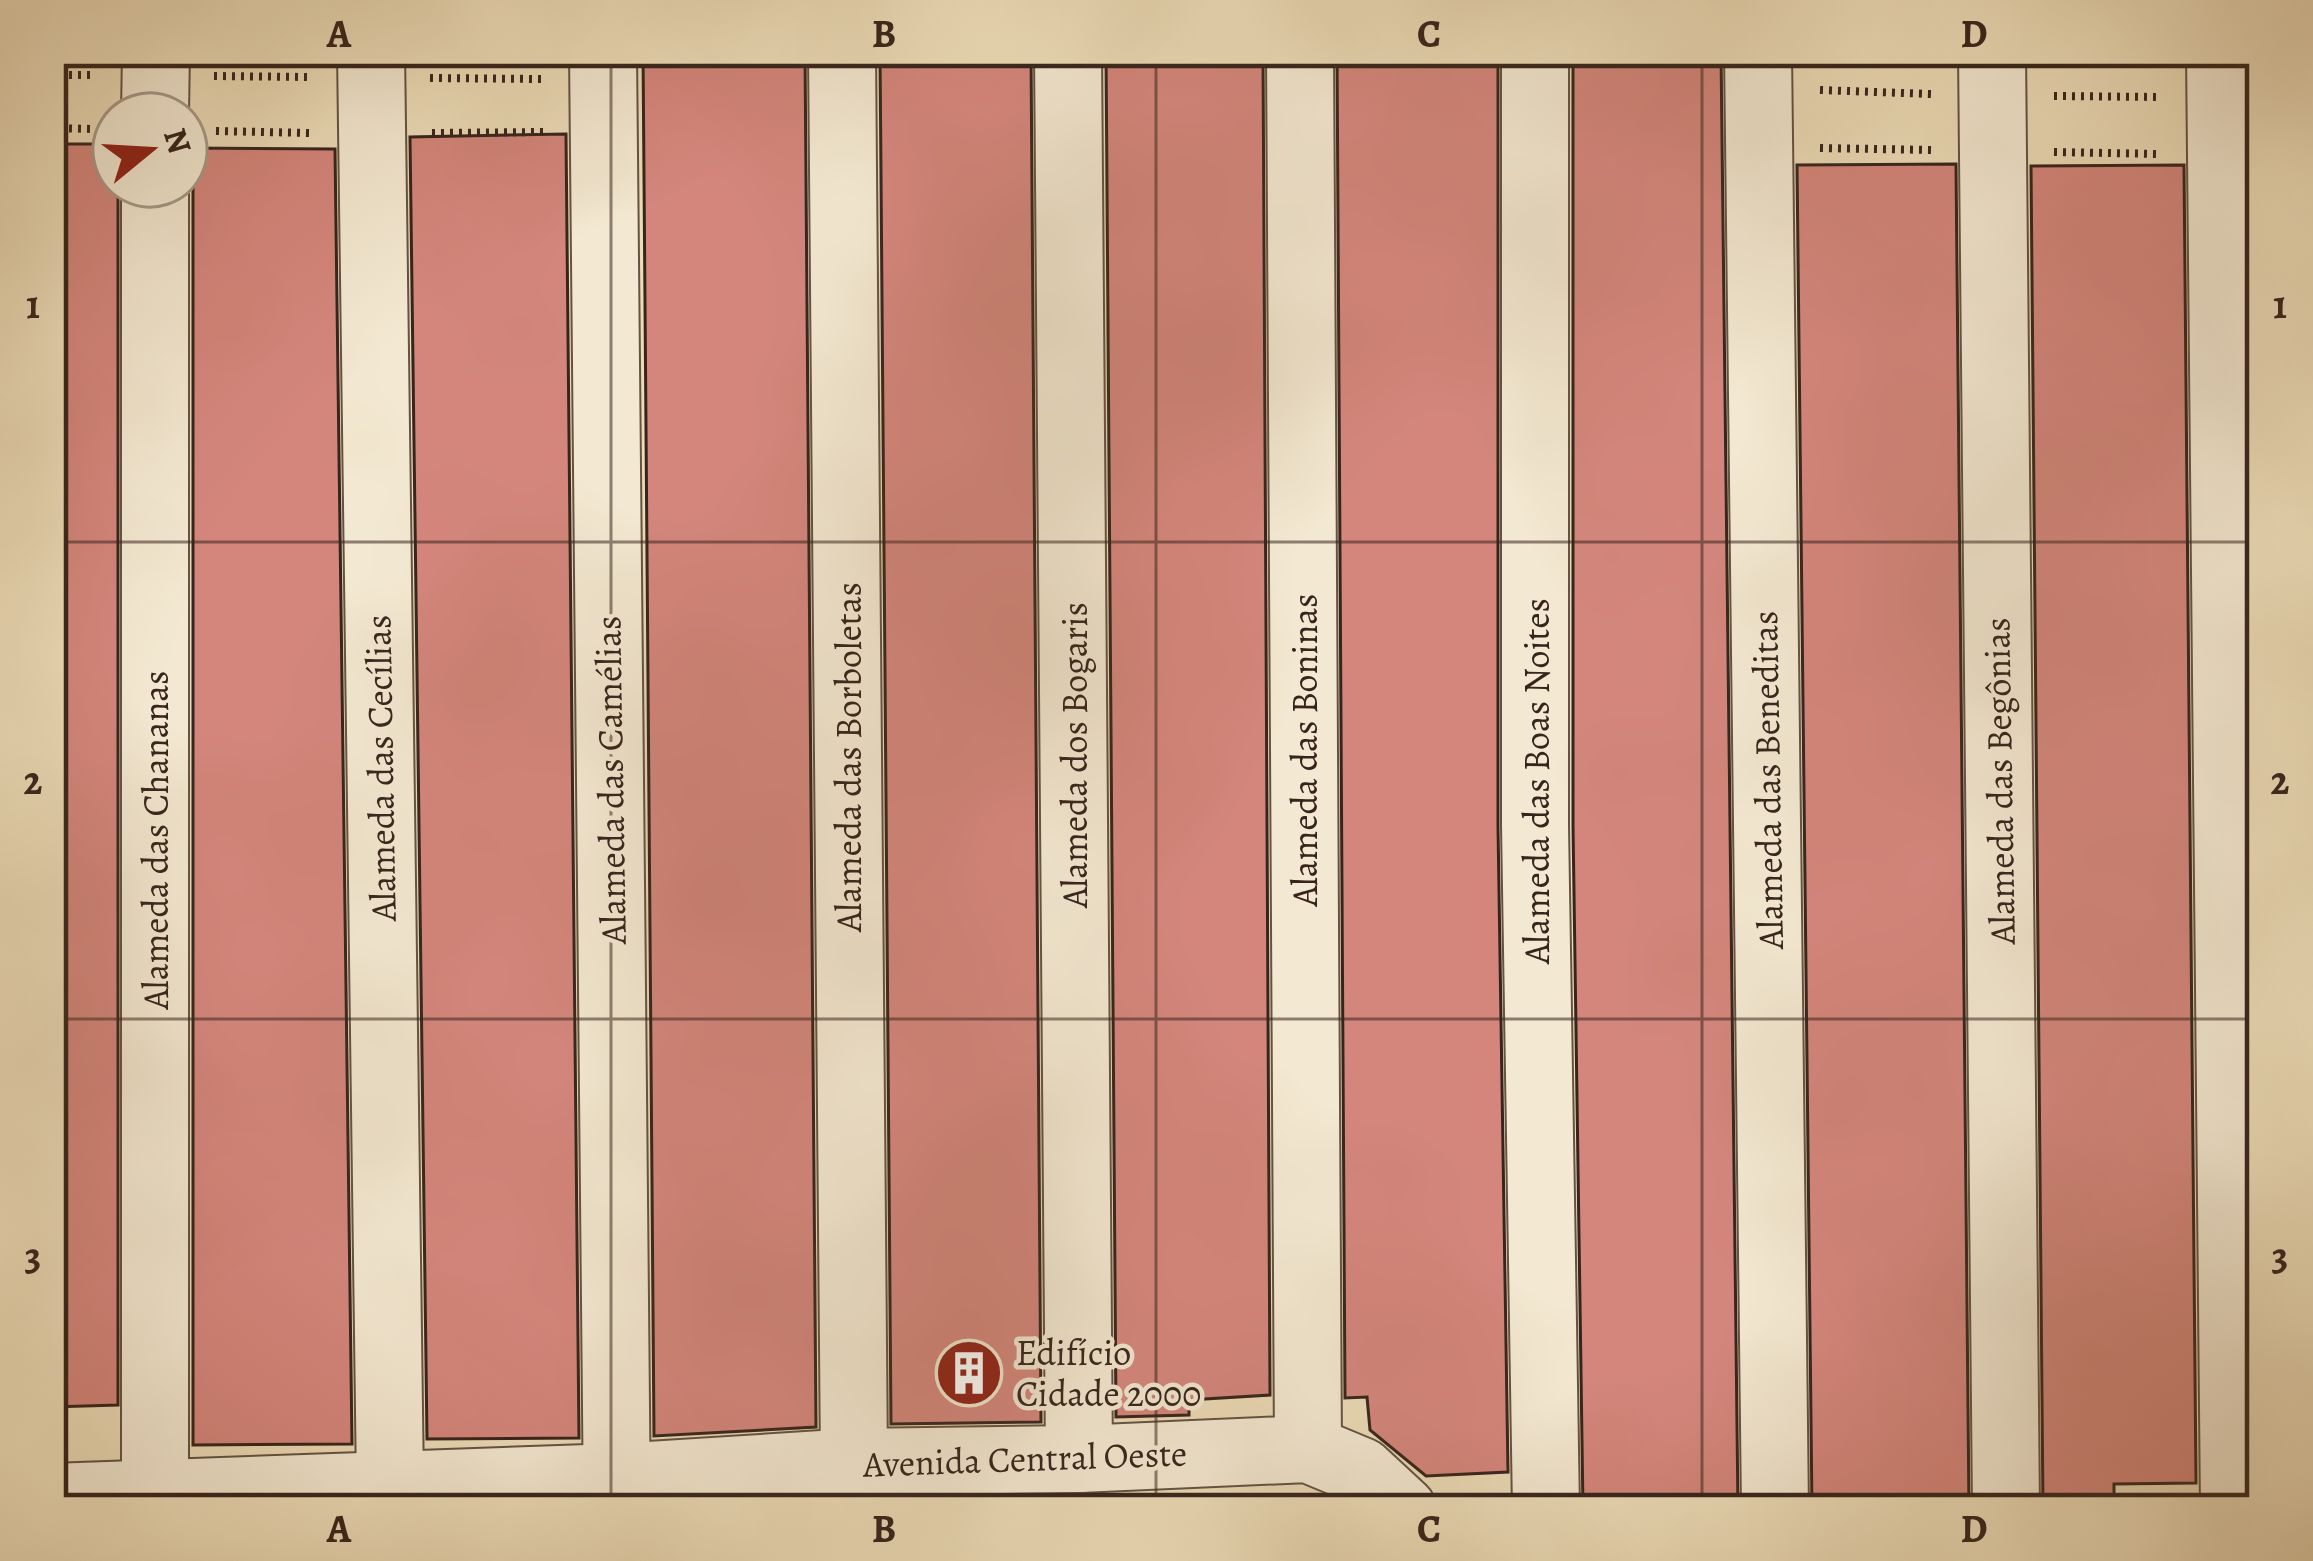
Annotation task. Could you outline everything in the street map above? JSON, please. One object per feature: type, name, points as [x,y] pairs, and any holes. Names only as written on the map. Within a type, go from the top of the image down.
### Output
[{"type":"street","points":[[155,90],[156,51]]},
{"type":"street","name":"Alameda das Cecílias","points":[[371,51],[390,1485]]},
{"type":"street","name":"Alameda das Camélias","points":[[603,51],[617,1494]]},
{"type":"street","name":"Alameda das Borboletas","points":[[842,51],[854,1462]]},
{"type":"street","name":"Alameda dos Bogaris","points":[[1068,51],[1079,1459]]},
{"type":"street","name":"Alameda das Boninas","points":[[1300,51],[1308,1449]]},
{"type":"street","name":"Alameda das Boas Noites","points":[[1534,51],[1535,825],[1546,1510]]},
{"type":"street","name":"Alameda das Beneditas","points":[[1758,51],[1775,1510]]},
{"type":"street","name":"Alameda das Begônias","points":[[1992,51],[2006,1510]]},
{"type":"street","points":[[2220,51],[2234,1510]]},
{"type":"street","name":"Alameda das Chananas","points":[[154,210],[155,1493]]},
{"type":"street","name":"Avenida Central Oeste","points":[[51,1497],[390,1485],[617,1494],[854,1462],[1308,1449],[1360,1471],[1403,1510]]},
{"type":"path","points":[[51,128],[90,129]]},
{"type":"building","points":[[643,51],[805,51],[816,1427],[654,1436]]},
{"type":"building","points":[[880,51],[1031,51],[1041,1422],[891,1424]]},
{"type":"building","points":[[1106,51],[1263,51],[1270,1395],[1189,1400],[1189,1415],[1116,1417]]},
{"type":"building","points":[[1337,51],[1498,51],[1498,826],[1508,1472],[1426,1476],[1370,1430],[1367,1397],[1345,1398]]},
{"type":"building","points":[[1573,51],[1721,51],[1738,1510],[1583,1510],[1573,825]]},
{"type":"building","points":[[566,134],[579,1438],[427,1439],[410,137]]},
{"type":"building","points":[[51,144],[90,144],[90,210],[118,210],[118,1405],[51,1407]]},
{"type":"building","points":[[210,148],[335,149],[352,1444],[193,1445],[193,210],[210,210]]},
{"type":"building","points":[[1956,164],[1969,1510],[1812,1510],[1797,165]]},
{"type":"building","points":[[2184,165],[2196,1483],[2114,1484],[2114,1510],[2043,1510],[2031,166]]},
{"type":"building","points":[[1099,1496],[1100,1510],[704,1510],[855,1499]]},
{"type":"place","name":"Edifício Cidade 2000","points":[[969,1373]]}]
